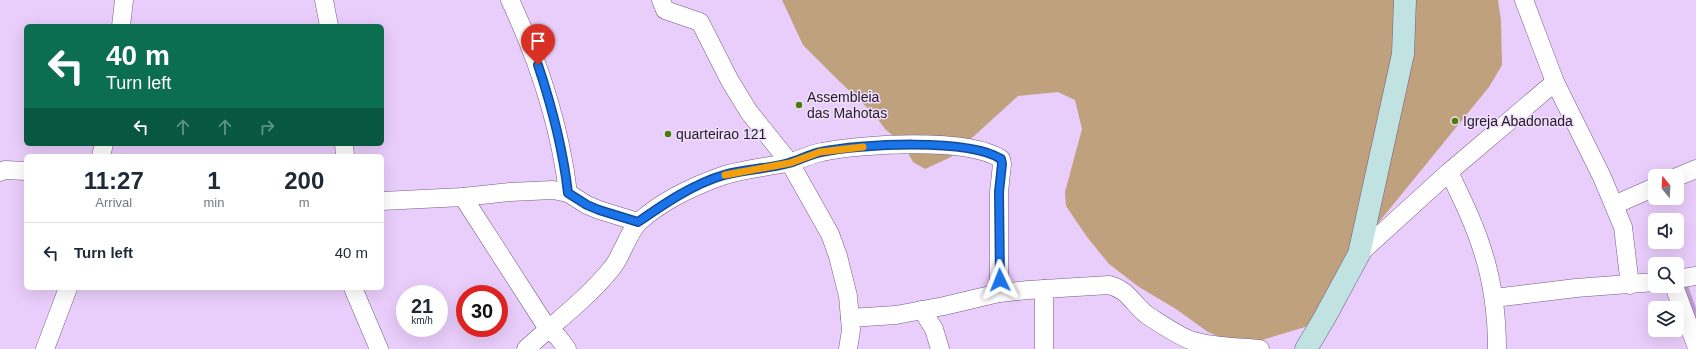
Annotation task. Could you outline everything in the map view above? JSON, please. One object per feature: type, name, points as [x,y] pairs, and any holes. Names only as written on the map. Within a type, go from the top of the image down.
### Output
[{"type":"street","points":[[121,24],[124,0]]},
{"type":"street","points":[[324,0],[329,24]]},
{"type":"street","points":[[510,0],[528,40],[548,95],[563,157],[568,193]]},
{"type":"street","points":[[661,0],[665,10],[700,22],[730,81],[749,112],[790,163],[830,234],[838,256],[848,296],[850,330],[847,348]]},
{"type":"street","points":[[1306,349],[1359,254],[1403,54],[1405,0]]},
{"type":"street","points":[[1524,0],[1555,82],[1602,177],[1623,227],[1630,285]]},
{"type":"street","points":[[1359,254],[1449,172],[1555,82]]},
{"type":"street","points":[[526,349],[571,311],[599,283],[613,266],[638,222],[661,206],[692,188],[723,175],[790,163],[820,152],[882,145],[953,146],[978,150],[997,156],[1001,159],[1002,164],[999,192],[999,293]]},
{"type":"street","points":[[1684,175],[1696,169]]},
{"type":"street","points":[[0,172],[5,170],[24,171]]},
{"type":"street","points":[[1449,172],[1480,242],[1494,298],[1497,322],[1497,349]]},
{"type":"street","points":[[384,201],[413,198],[463,197],[537,190],[553,190],[568,193],[587,205],[599,210],[638,222]]},
{"type":"street","points":[[1614,205],[1648,190]]},
{"type":"street","points":[[463,197],[548,329],[558,337],[567,349]]},
{"type":"street","points":[[1684,278],[1696,276]]},
{"type":"street","points":[[1494,298],[1576,288],[1648,283]]},
{"type":"street","points":[[850,318],[896,315],[999,293],[1110,285],[1118,287],[1126,292],[1148,316],[1189,340],[1260,349]]},
{"type":"street","points":[[1044,289],[1044,349]]},
{"type":"street","points":[[44,349],[67,290]]},
{"type":"street","points":[[354,290],[379,349]]},
{"type":"street","points":[[1677,293],[1696,345]]},
{"type":"street","points":[[922,310],[934,329],[940,349]]},
{"type":"shaded area","points":[[782,0],[1498,0],[1501,21],[1502,65],[1489,87],[1370,233],[1315,324],[1242,346],[1208,332],[1176,309],[1139,287],[1109,264],[1087,237],[1066,206],[1065,192],[1082,129],[1075,100],[1058,92],[1018,96],[951,157],[925,169],[913,162],[907,151],[898,140],[885,129],[875,115],[803,45]]},
{"type":"shaded area","points":[[1684,280],[1686,280],[1696,308],[1696,332],[1681,293],[1684,293]]},
{"type":"slow traffic","points":[[725,175],[790,163],[820,152],[863,147]]},
{"type":"place","name":"Assembleia das Mahotas","points":[[799,105]]},
{"type":"place","name":"Igreja Abadonada","points":[[1455,121]]},
{"type":"place","name":"quarteirao 121","points":[[668,134]]},
{"type":"route","points":[[538,65],[556,125],[566,174],[568,193],[587,205],[599,210],[618,214],[638,222],[661,206],[692,188],[723,175],[790,163],[820,152],[853,147],[882,145],[930,145],[953,146],[978,150],[997,156],[1001,159],[1002,164],[999,192],[1000,280]]}]
